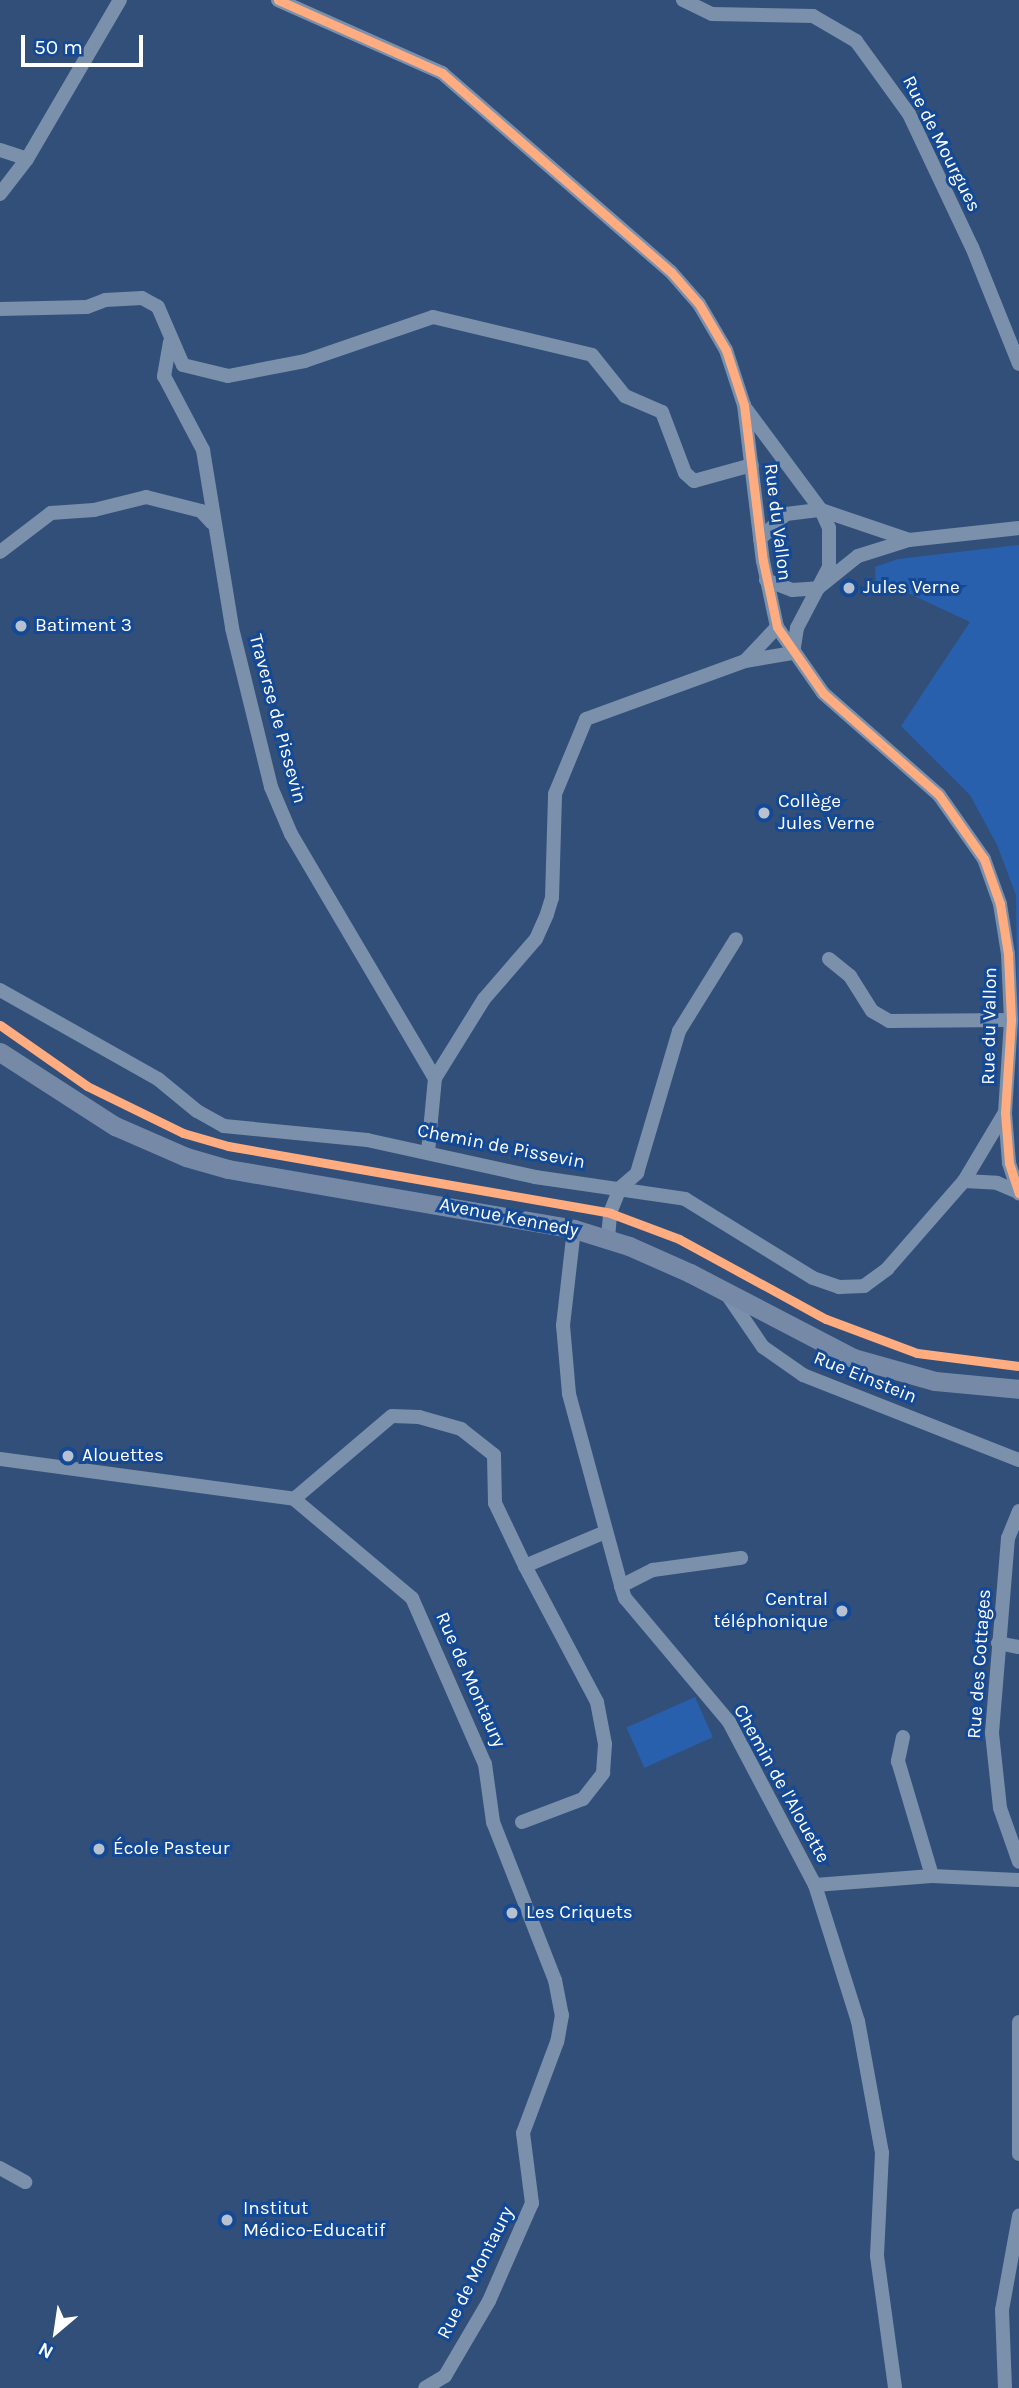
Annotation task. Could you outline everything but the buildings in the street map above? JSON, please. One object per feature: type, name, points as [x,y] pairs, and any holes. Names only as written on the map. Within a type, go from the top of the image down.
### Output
[{"type":"main road","name":"Avenue Kennedy","points":[[0,1052],[115,1126],[186,1157],[228,1169],[575,1229],[608,1238],[725,1292],[853,1358],[935,1381],[1011,1389]]},
{"type":"street","points":[[0,194],[27,159],[120,0]]},
{"type":"street","name":"Rue du Vallon","points":[[278,0],[413,58],[461,88],[537,159],[671,272],[699,304],[726,350],[744,405],[766,580],[777,626],[823,693],[939,794],[966,829],[984,859],[1000,904],[1008,954],[1011,1020],[1005,1113],[1009,1163],[1018,1193]]},
{"type":"street","name":"Rue de Mourgues","points":[[683,0],[712,14],[813,16],[856,41],[909,114],[972,247],[1019,364]]},
{"type":"street","points":[[0,150],[27,159]]},
{"type":"street","points":[[0,309],[87,307],[105,300],[142,298],[158,307],[170,342],[183,365],[228,376],[305,360],[433,317],[592,355],[625,396],[662,412],[685,473],[694,481],[752,465]]},
{"type":"street","name":"Traverse de Pissevin","points":[[170,342],[164,376],[203,450],[212,523],[245,686],[281,812],[435,1078]]},
{"type":"street","name":"Rue du Vallon","points":[[744,405],[821,510],[832,545],[829,567],[797,628],[793,653]]},
{"type":"street","points":[[0,552],[51,513],[94,510],[146,497],[201,511],[212,523]]},
{"type":"street","points":[[760,538],[786,514],[821,510],[909,540]]},
{"type":"street","points":[[766,580],[792,590],[818,588],[858,556],[909,540],[1019,528]]},
{"type":"street","points":[[745,661],[777,626]]},
{"type":"street","points":[[428,1152],[435,1078],[484,999],[536,939],[547,914],[552,898],[555,794],[586,719],[745,661],[793,653]]},
{"type":"street","points":[[608,1238],[610,1213],[620,1188],[637,1173],[680,1031],[736,939]]},
{"type":"street","points":[[829,959],[849,976],[872,1011],[889,1021],[1011,1020]]},
{"type":"street","name":"Chemin de Pissevin","points":[[0,990],[159,1079],[197,1111],[224,1126],[367,1140],[535,1177],[685,1199],[813,1278],[839,1287],[864,1286],[887,1269],[964,1181],[1005,1113]]},
{"type":"street","points":[[964,1181],[997,1183],[1018,1193]]},
{"type":"street","name":"Chemin de l'Alouette","points":[[575,1229],[564,1339],[569,1394],[603,1533],[625,1598],[729,1722],[815,1885],[858,2021],[882,2153],[877,2256],[895,2388]]},
{"type":"street","name":"Rue Einstein","points":[[725,1292],[763,1347],[803,1375],[1019,1460]]},
{"type":"street","points":[[0,1459],[294,1499],[392,1416],[419,1417],[461,1429],[494,1455],[495,1503],[597,1702],[605,1744],[603,1773],[583,1799],[522,1822]]},
{"type":"street","name":"Rue de Montaury","points":[[294,1499],[412,1598],[485,1764],[494,1822],[555,1980],[562,2015],[557,2042],[523,2133],[532,2203],[489,2301],[445,2376],[425,2388]]},
{"type":"street","name":"Rue des Cottages","points":[[1019,1511],[1008,1538],[992,1732],[1000,1808],[1019,1861]]},
{"type":"street","points":[[525,1566],[603,1533]]},
{"type":"street","points":[[621,1586],[653,1570],[741,1558]]},
{"type":"street","points":[[998,1643],[1019,1647]]},
{"type":"street","points":[[903,1737],[898,1761],[932,1876]]},
{"type":"street","points":[[815,1885],[932,1876],[1019,1880]]},
{"type":"street","points":[[1019,2022],[1019,2154]]},
{"type":"street","points":[[0,2168],[25,2182]]},
{"type":"street","points":[[1005,2388],[1001,2320],[1019,2216]]},
{"type":"shaded area","points":[[1019,545],[1019,1150],[1016,895],[997,845],[970,795],[901,726],[970,622],[895,587],[876,588],[875,567],[898,559]]},
{"type":"shaded area","points":[[695,1697],[713,1737],[644,1768],[626,1728]]},
{"type":"cycle path","points":[[278,0],[442,73],[671,272],[699,304],[726,350],[744,405],[763,561],[777,627],[823,693],[939,795],[984,859],[1000,904],[1008,954],[1011,1020],[1005,1113],[1009,1163],[1019,1193]]},
{"type":"cycle path","points":[[0,1025],[87,1086],[183,1133],[228,1146],[610,1213],[679,1239],[826,1319],[917,1353],[1019,1366]]},
{"type":"place","name":"Jules Verne","points":[[849,588]]},
{"type":"place","name":"Batiment 3","points":[[21,626]]},
{"type":"place","name":"Collège Jules Verne","points":[[764,813]]},
{"type":"place","name":"Alouettes","points":[[68,1456]]},
{"type":"place","name":"Central téléphonique","points":[[842,1611]]},
{"type":"place","name":"École Pasteur","points":[[99,1849]]},
{"type":"place","name":"Les Criquets","points":[[512,1913]]},
{"type":"place","name":"Institut Médico-Educatif","points":[[227,2220]]}]
